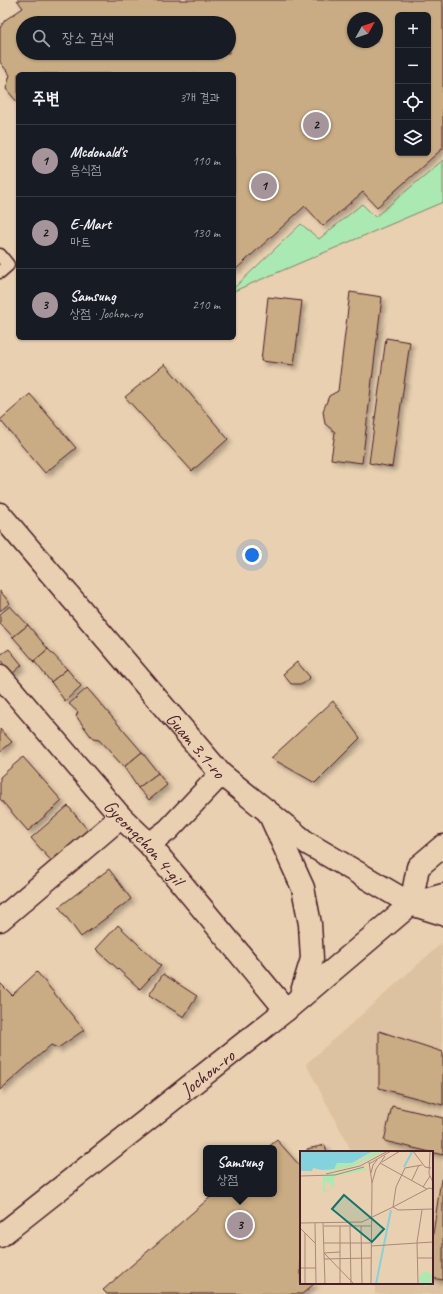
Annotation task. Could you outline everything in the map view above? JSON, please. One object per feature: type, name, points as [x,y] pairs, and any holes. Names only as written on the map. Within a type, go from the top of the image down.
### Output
[{"type":"street","name":"Guam 3.1-ro","points":[[0,514],[221,774],[307,843],[411,904],[443,914]]},
{"type":"street","name":"Gyeongchon 4-gil","points":[[0,676],[121,817],[150,844],[293,1004]]},
{"type":"street","points":[[150,844],[168,830],[221,774]]},
{"type":"street","points":[[269,813],[303,888],[310,924],[312,959],[293,1004]]},
{"type":"street","points":[[0,920],[121,817]]},
{"type":"street","points":[[411,904],[418,867],[443,846]]},
{"type":"street","name":"Jochon-ro","points":[[0,1236],[293,1004],[411,904],[443,895]]},
{"type":"lane","points":[[0,255],[8,265],[0,272]]},
{"type":"shaded area","points":[[442,943],[443,1294],[375,1294],[375,1284],[433,1284],[433,1151],[351,1151],[306,1064]]},
{"type":"green space","points":[[443,160],[443,202],[236,290],[236,286],[301,224],[319,239],[362,204],[375,217]]},
{"type":"building","points":[[17,0],[443,0],[443,148],[377,207],[363,192],[323,226],[305,206],[236,269],[236,72],[16,72],[16,101],[6,89],[10,75],[0,62],[0,28],[5,20],[23,8]]},
{"type":"building","points":[[350,292],[382,297],[362,463],[331,459],[335,432],[325,424],[323,411],[329,396],[338,391]]},
{"type":"building","points":[[268,297],[302,301],[294,365],[261,361]]},
{"type":"building","points":[[386,338],[410,342],[392,467],[369,463]]},
{"type":"building","points":[[165,364],[228,439],[192,471],[125,397]]},
{"type":"building","points":[[30,394],[76,448],[45,473],[0,420]]},
{"type":"building","points":[[0,591],[10,603],[0,611]]},
{"type":"building","points":[[10,606],[28,625],[13,637],[0,623],[0,614]]},
{"type":"building","points":[[28,625],[48,649],[34,661],[13,637]]},
{"type":"building","points":[[9,649],[22,665],[11,675],[0,659],[0,655]]},
{"type":"building","points":[[48,649],[67,669],[51,682],[34,661]]},
{"type":"building","points":[[297,662],[310,677],[303,684],[291,684],[283,674]]},
{"type":"building","points":[[67,669],[81,686],[65,701],[51,682]]},
{"type":"building","points":[[87,688],[142,752],[124,767],[99,740],[93,739],[76,716],[78,712],[69,704]]},
{"type":"building","points":[[333,701],[360,738],[315,783],[271,758]]},
{"type":"building","points":[[0,729],[12,742],[0,752]]},
{"type":"building","points":[[142,752],[158,773],[138,788],[124,767]]},
{"type":"building","points":[[23,757],[62,801],[28,831],[0,799],[0,777]]},
{"type":"building","points":[[158,773],[167,785],[149,800],[138,788]]},
{"type":"building","points":[[68,806],[91,834],[54,864],[31,838]]},
{"type":"building","points":[[109,869],[131,899],[81,937],[59,907]]},
{"type":"building","points":[[118,925],[161,966],[140,989],[96,949]]},
{"type":"building","points":[[37,972],[84,1030],[58,1048],[51,1045],[0,1090],[0,983],[12,995]]},
{"type":"building","points":[[163,974],[197,996],[184,1017],[149,995]]},
{"type":"building","points":[[379,1031],[443,1052],[443,1105],[379,1088]]},
{"type":"building","points":[[392,1106],[443,1118],[443,1155],[433,1153],[433,1151],[426,1151],[384,1141]]},
{"type":"building","points":[[277,1140],[300,1166],[300,1284],[314,1284],[302,1294],[107,1294],[103,1290],[211,1197],[277,1197],[277,1145],[271,1145]]},
{"type":"building","points":[[325,1145],[327,1151],[308,1151],[307,1149]]},
{"type":"building","points":[[441,1179],[443,1179],[443,1280],[433,1278],[433,1234]]},
{"type":"place","name":"E-Mart","points":[[316,125]]},
{"type":"place","name":"Mcdonald's","points":[[264,186]]},
{"type":"place","name":"Samsung","points":[[240,1225]]}]
